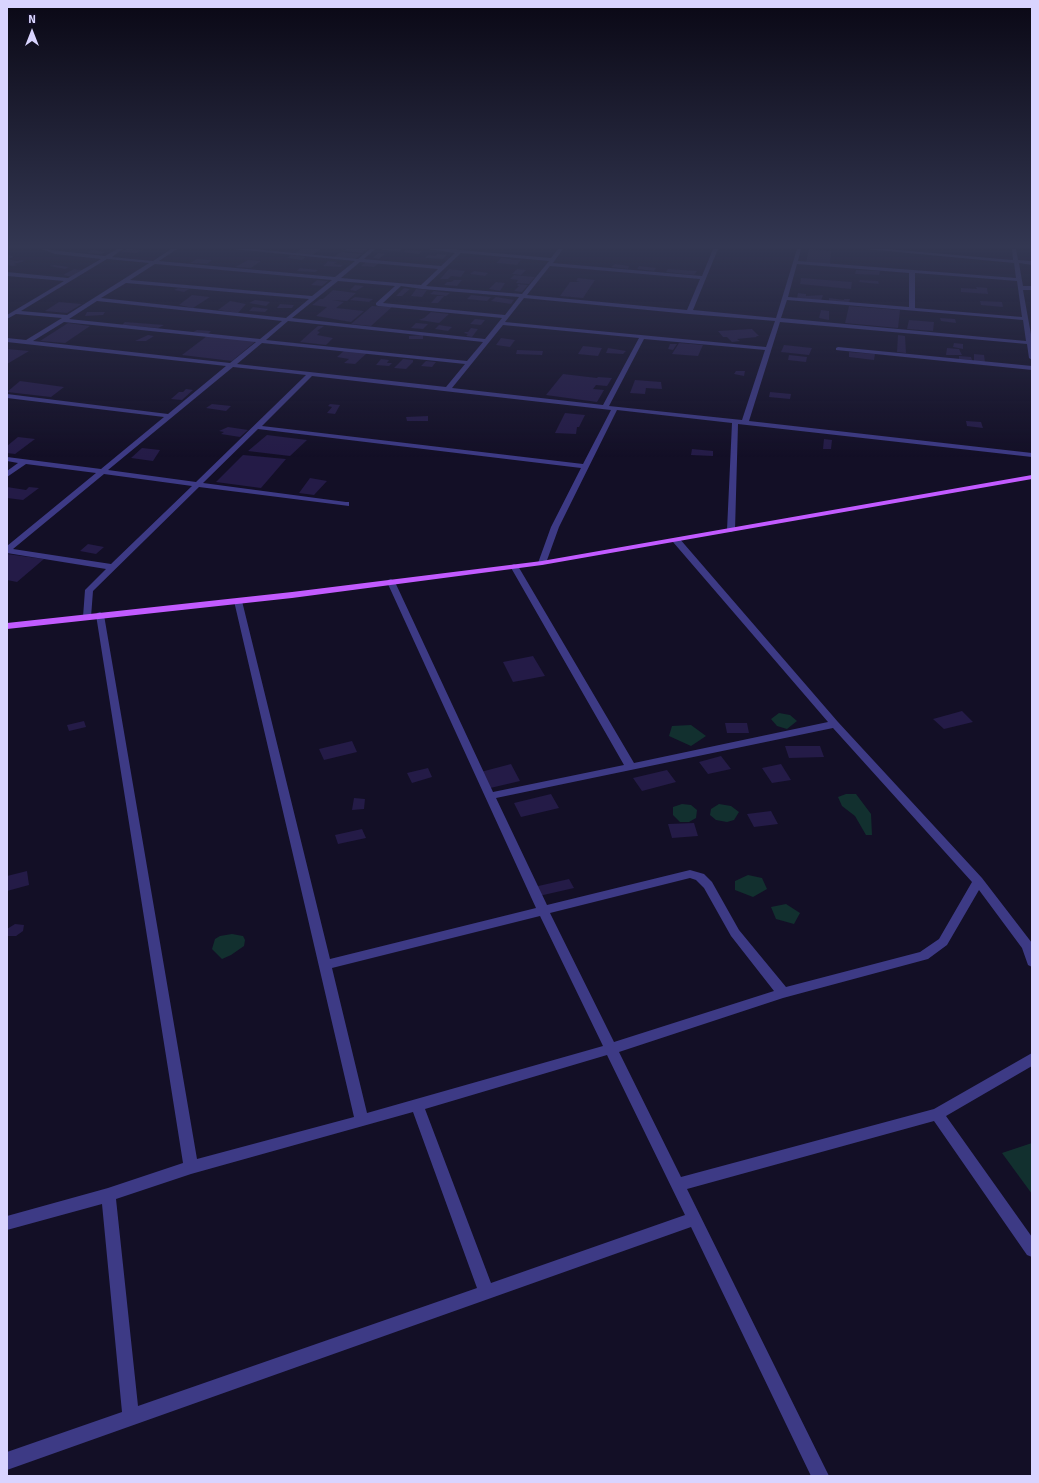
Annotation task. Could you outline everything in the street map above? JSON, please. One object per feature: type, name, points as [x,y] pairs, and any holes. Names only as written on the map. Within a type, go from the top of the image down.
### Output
[{"type":"main road","points":[[7,626],[238,601],[542,563],[1032,477]]},
{"type":"street","points":[[28,342],[66,318]]},
{"type":"street","points":[[68,318],[469,363]]},
{"type":"street","points":[[271,318],[487,341]]},
{"type":"street","points":[[448,389],[505,318]]},
{"type":"street","points":[[758,318],[1031,343]]},
{"type":"street","points":[[1016,318],[1026,319],[1031,343],[1032,358]]},
{"type":"street","points":[[7,550],[287,320]]},
{"type":"street","points":[[746,422],[778,320]]},
{"type":"street","points":[[501,323],[769,349]]},
{"type":"street","points":[[605,407],[642,337]]},
{"type":"street","points":[[7,340],[1032,455]]},
{"type":"street","points":[[838,349],[1032,368]]},
{"type":"street","points":[[87,617],[89,590],[311,374]]},
{"type":"street","points":[[7,396],[169,416]]},
{"type":"street","points":[[542,563],[555,527],[615,408]]},
{"type":"street","points":[[731,530],[735,421]]},
{"type":"street","points":[[257,426],[586,466]]},
{"type":"street","points":[[7,459],[346,504]]},
{"type":"street","points":[[7,475],[25,461]]},
{"type":"street","points":[[676,540],[835,724],[978,881],[1028,948],[1032,962]]},
{"type":"street","points":[[7,550],[112,567]]},
{"type":"street","points":[[514,566],[631,767]]},
{"type":"street","points":[[391,582],[543,910],[820,1476]]},
{"type":"street","points":[[238,601],[362,1121]]},
{"type":"street","points":[[100,615],[191,1167]]},
{"type":"street","points":[[490,796],[835,724]]},
{"type":"street","points":[[325,965],[690,874],[700,878],[708,885],[735,933],[783,993]]},
{"type":"street","points":[[7,1223],[108,1195],[191,1167],[362,1121],[610,1049],[783,993],[924,956],[944,942],[978,881]]},
{"type":"street","points":[[677,1185],[937,1114],[1032,1059]]},
{"type":"street","points":[[418,1105],[486,1292]]},
{"type":"street","points":[[937,1114],[1032,1250]]},
{"type":"street","points":[[108,1195],[131,1417]]},
{"type":"street","points":[[7,1461],[694,1219]]},
{"type":"green space","points":[[779,713],[790,715],[797,721],[787,729],[777,726],[771,719]]},
{"type":"green space","points":[[691,725],[706,736],[691,746],[669,736],[672,726]]},
{"type":"green space","points":[[846,794],[856,794],[871,814],[872,835],[866,835],[855,816],[842,806],[838,797]]},
{"type":"green space","points":[[682,804],[691,805],[697,810],[696,818],[689,822],[680,822],[673,815],[673,807]]},
{"type":"green space","points":[[719,804],[731,806],[739,812],[734,820],[727,822],[716,820],[710,815],[711,809]]},
{"type":"green space","points":[[748,875],[762,878],[767,889],[753,897],[735,890],[735,881]]},
{"type":"green space","points":[[786,904],[800,913],[794,924],[776,919],[771,907]]},
{"type":"green space","points":[[232,934],[243,936],[245,940],[244,946],[222,959],[212,949],[215,939],[220,936]]},
{"type":"green space","points":[[1032,1143],[1032,1194],[1002,1153]]},
{"type":"building","points":[[329,318],[355,318],[351,322]]},
{"type":"building","points":[[358,318],[380,318],[371,326],[351,324]]},
{"type":"building","points":[[423,318],[444,318],[439,323],[419,320]]},
{"type":"building","points":[[846,318],[899,318],[898,328],[845,323]]},
{"type":"building","points":[[940,318],[955,319],[956,323],[941,321]]},
{"type":"building","points":[[475,319],[485,320],[481,325],[470,324]]},
{"type":"building","points":[[909,320],[934,322],[933,331],[907,329]]},
{"type":"building","points":[[125,322],[164,325],[158,328],[122,325]]},
{"type":"building","points":[[68,323],[90,326],[65,343],[40,341]]},
{"type":"building","points":[[416,323],[428,324],[423,329],[411,328]]},
{"type":"building","points":[[439,325],[452,327],[448,331],[435,329]]},
{"type":"building","points":[[318,326],[324,326],[317,331],[320,332],[317,335],[333,338],[326,345],[300,342]]},
{"type":"building","points":[[471,328],[478,329],[472,337],[466,336],[468,334],[464,333],[468,332]]},
{"type":"building","points":[[752,329],[759,336],[737,339],[740,341],[732,342],[727,337],[723,337],[718,331]]},
{"type":"building","points":[[197,330],[211,331],[208,334],[193,332]]},
{"type":"building","points":[[148,335],[154,336],[146,341],[135,341]]},
{"type":"building","points":[[423,335],[423,339],[409,339],[409,336]]},
{"type":"building","points":[[898,335],[905,336],[906,353],[897,352]]},
{"type":"building","points":[[207,336],[256,341],[232,361],[182,355]]},
{"type":"building","points":[[501,338],[515,340],[510,347],[496,345]]},
{"type":"building","points":[[679,343],[703,345],[698,356],[672,354]]},
{"type":"building","points":[[954,343],[963,344],[963,349],[953,347]]},
{"type":"building","points":[[670,344],[677,344],[673,350],[668,349]]},
{"type":"building","points":[[784,345],[812,348],[809,355],[781,352]]},
{"type":"building","points":[[583,346],[602,348],[598,356],[578,354]]},
{"type":"building","points":[[608,348],[626,351],[623,354],[606,353]]},
{"type":"building","points":[[947,348],[959,349],[962,355],[946,355]]},
{"type":"building","points":[[7,349],[29,351],[7,364]]},
{"type":"building","points":[[345,350],[367,353],[355,364],[344,363],[349,359],[337,357]]},
{"type":"building","points":[[517,350],[543,351],[542,355],[516,354]]},
{"type":"building","points":[[849,352],[875,354],[874,360],[849,357]]},
{"type":"building","points":[[974,354],[984,355],[985,362],[974,361]]},
{"type":"building","points":[[789,355],[807,357],[806,362],[788,360]]},
{"type":"building","points":[[959,356],[971,357],[972,360],[959,359]]},
{"type":"building","points":[[381,359],[389,360],[387,363],[392,363],[389,366],[376,365]]},
{"type":"building","points":[[403,359],[413,360],[413,362],[406,369],[394,368]]},
{"type":"building","points":[[426,361],[436,362],[432,367],[421,366]]},
{"type":"building","points":[[736,371],[745,371],[744,376],[734,374]]},
{"type":"building","points":[[563,374],[597,378],[612,378],[607,386],[596,385],[593,389],[604,390],[597,402],[546,395]]},
{"type":"building","points":[[635,380],[661,382],[662,389],[646,388],[645,394],[630,393]]},
{"type":"building","points":[[20,381],[64,387],[51,397],[7,392]]},
{"type":"building","points":[[186,389],[193,390],[182,400],[171,399],[179,392],[183,392]]},
{"type":"building","points":[[770,392],[791,394],[790,399],[769,397]]},
{"type":"building","points":[[212,404],[231,406],[226,411],[206,408]]},
{"type":"building","points":[[330,404],[340,405],[335,414],[327,413],[332,407],[328,406]]},
{"type":"building","points":[[565,413],[585,415],[579,427],[577,427],[576,434],[555,433]]},
{"type":"building","points":[[428,416],[428,421],[407,421],[406,417]]},
{"type":"building","points":[[966,421],[981,422],[983,428],[967,426]]},
{"type":"building","points":[[228,427],[248,430],[240,437],[221,434],[224,432],[219,431]]},
{"type":"building","points":[[267,435],[307,440],[290,456],[248,451]]},
{"type":"building","points":[[18,437],[35,439],[15,454],[7,453],[7,446]]},
{"type":"building","points":[[824,439],[832,440],[831,449],[823,449]]},
{"type":"building","points":[[142,448],[160,450],[153,461],[131,458]]},
{"type":"building","points":[[692,449],[713,451],[713,456],[691,455]]},
{"type":"building","points":[[243,455],[286,459],[261,488],[216,482]]},
{"type":"building","points":[[310,478],[327,481],[314,495],[299,493]]},
{"type":"building","points":[[7,487],[26,490],[29,487],[39,488],[23,500],[7,498]]},
{"type":"building","points":[[88,544],[104,547],[96,554],[80,551]]},
{"type":"building","points":[[7,554],[44,559],[17,582],[7,580]]},
{"type":"building","points":[[533,656],[545,676],[513,682],[503,662]]},
{"type":"building","points":[[962,711],[973,722],[944,729],[933,719]]},
{"type":"building","points":[[84,721],[86,727],[69,731],[67,725]]},
{"type":"building","points":[[725,723],[747,723],[749,733],[727,733]]},
{"type":"building","points":[[352,741],[357,752],[324,760],[319,749]]},
{"type":"building","points":[[785,746],[820,746],[824,757],[789,758]]},
{"type":"building","points":[[721,756],[731,769],[708,774],[699,762]]},
{"type":"building","points":[[511,764],[520,781],[486,789],[477,773]]},
{"type":"building","points":[[781,764],[791,780],[772,783],[762,768]]},
{"type":"building","points":[[428,768],[432,777],[412,783],[407,773]]},
{"type":"building","points":[[667,770],[676,782],[642,791],[633,778]]},
{"type":"building","points":[[551,794],[559,808],[521,817],[514,803]]},
{"type":"building","points":[[354,798],[365,799],[364,809],[352,810]]},
{"type":"building","points":[[771,811],[778,824],[754,827],[747,814]]},
{"type":"building","points":[[694,823],[698,836],[672,838],[668,824]]},
{"type":"building","points":[[362,829],[366,838],[338,844],[335,835]]},
{"type":"building","points":[[27,871],[29,885],[7,891],[7,876]]},
{"type":"building","points":[[569,879],[574,888],[539,896],[534,887]]},
{"type":"building","points":[[15,924],[24,925],[23,931],[16,936],[7,936],[7,929]]}]
